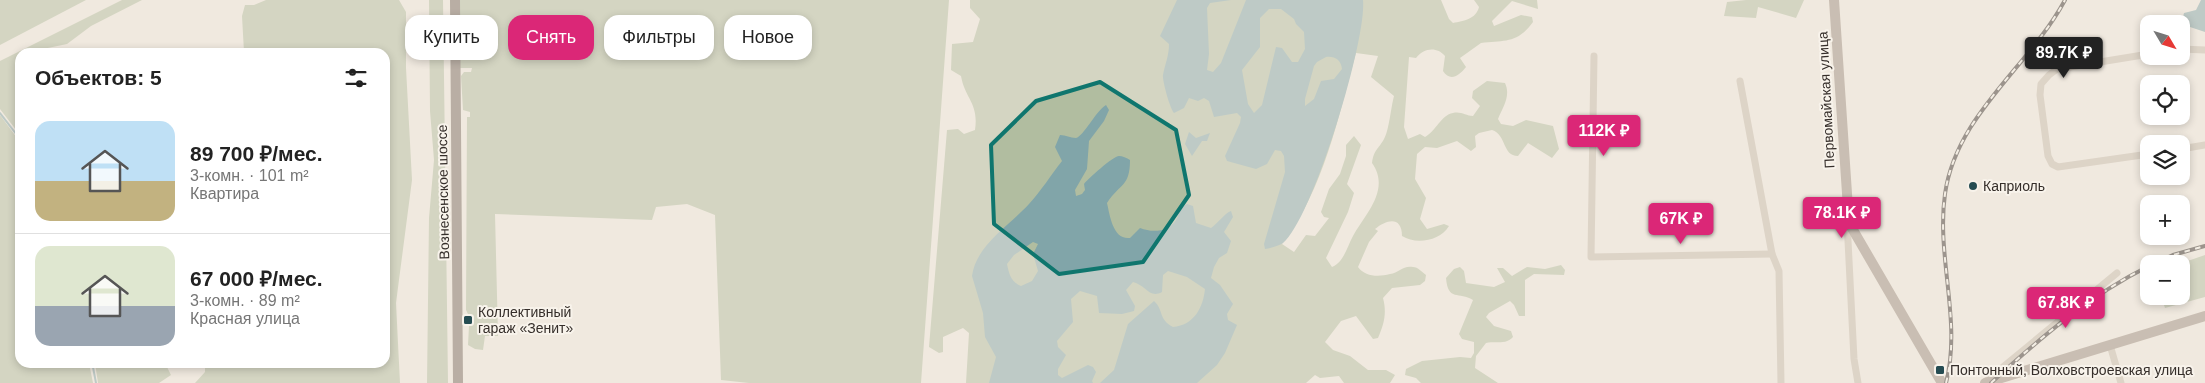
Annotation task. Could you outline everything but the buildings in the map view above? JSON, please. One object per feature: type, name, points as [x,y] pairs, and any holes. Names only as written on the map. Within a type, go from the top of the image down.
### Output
[{"type":"main road","name":"Вознесенское шоссе","points":[[455,0],[458,383]]},
{"type":"street","name":"Первомайская улица","points":[[1834,0],[1847,209],[1853,234],[1942,383]]},
{"type":"street","points":[[2190,49],[2205,50]]},
{"type":"street","points":[[2140,55],[2057,69],[2041,84],[2040,95],[2048,156],[2052,164],[2058,167],[2140,155]]},
{"type":"street","points":[[1594,56],[1591,257],[1772,254]]},
{"type":"street","points":[[1740,81],[1772,254],[1779,271],[1782,383]]},
{"type":"street","points":[[2190,148],[2205,146]]},
{"type":"street","points":[[1847,209],[1852,326],[1858,383]]},
{"type":"street","points":[[1984,383],[2117,273]]},
{"type":"street","points":[[1984,383],[2205,316]]},
{"type":"street","points":[[2110,345],[2121,383]]},
{"type":"highlighted area","points":[[1100,82],[1176,130],[1189,195],[1143,262],[1059,274],[994,224],[991,145],[1036,101]]},
{"type":"green space","points":[[0,0],[86,0],[0,45]]},
{"type":"green space","points":[[122,0],[142,0],[91,26],[67,44],[48,48],[26,48]]},
{"type":"green space","points":[[266,0],[399,0],[406,12],[405,60],[412,180],[396,303],[400,383],[195,383],[205,372],[205,368],[390,368],[390,48],[244,48],[242,16],[245,5],[254,5]]},
{"type":"green space","points":[[429,0],[443,0],[443,15],[429,15]]},
{"type":"green space","points":[[459,0],[949,0],[921,383],[749,383],[721,380],[715,215],[687,204],[656,207],[652,220],[495,214],[498,336],[485,336],[483,350],[475,349],[468,345],[469,326],[472,322],[466,310],[467,117],[470,117],[470,112],[463,110],[461,76],[464,72],[471,72],[472,68],[460,68],[460,60],[498,60],[498,15],[459,15]]},
{"type":"green space","points":[[970,0],[1441,0],[1449,19],[1453,23],[1465,20],[1475,14],[1479,7],[1474,0],[1537,0],[1538,9],[1512,1],[1492,21],[1494,26],[1521,15],[1532,17],[1533,22],[1516,38],[1481,43],[1460,58],[1466,67],[1455,76],[1449,76],[1443,71],[1445,56],[1438,51],[1430,49],[1422,52],[1416,58],[1409,57],[1404,127],[1408,139],[1420,134],[1425,137],[1449,114],[1459,113],[1473,116],[1480,106],[1472,98],[1473,91],[1487,81],[1505,83],[1507,97],[1498,119],[1501,124],[1513,126],[1526,120],[1553,126],[1559,149],[1552,158],[1528,143],[1518,156],[1513,155],[1509,153],[1500,136],[1492,130],[1475,136],[1476,147],[1471,151],[1457,141],[1437,148],[1425,147],[1417,154],[1415,179],[1426,198],[1420,219],[1427,229],[1444,224],[1449,226],[1440,235],[1421,241],[1402,236],[1397,222],[1384,223],[1375,229],[1378,231],[1369,242],[1358,267],[1364,273],[1377,276],[1393,273],[1406,267],[1415,267],[1426,275],[1425,281],[1420,285],[1392,288],[1383,298],[1384,318],[1378,338],[1373,339],[1356,316],[1341,321],[1325,342],[1333,350],[1350,356],[1368,370],[1386,370],[1395,375],[1390,383],[1344,383],[1339,376],[1320,378],[1315,375],[1306,383],[966,383],[969,333],[963,328],[943,337],[943,352],[939,353],[929,347],[947,130],[958,129],[964,134],[975,130],[975,113],[961,76],[951,70],[952,44],[973,42],[980,19],[970,8]],"holes":[[[1356,53],[1378,56],[1371,77],[1394,96],[1386,135],[1375,152],[1372,163],[1377,173],[1378,192],[1340,262],[1332,267],[1326,258],[1348,212],[1354,193],[1347,184],[1361,145],[1354,136],[1346,145],[1346,156],[1340,174],[1329,189],[1321,212],[1324,217],[1329,218],[1315,236],[1306,235],[1294,252],[1282,244],[1309,200],[1319,177],[1336,127]]]},
{"type":"green space","points":[[1746,0],[1804,0],[1796,18],[1758,7],[1756,18],[1724,16],[1727,2]]},
{"type":"green space","points":[[15,54],[15,128],[0,109],[0,61]]},
{"type":"green space","points":[[430,60],[444,60],[448,383],[427,383],[429,218],[434,160],[430,111]]},
{"type":"green space","points":[[0,115],[15,135],[15,368],[90,368],[93,383],[0,383]]},
{"type":"green space","points":[[2205,255],[2205,297],[2190,301],[2190,260]]},
{"type":"green space","points":[[1561,265],[1565,270],[1564,275],[1534,274],[1525,280],[1525,316],[1519,316],[1510,301],[1489,313],[1486,317],[1494,326],[1511,331],[1513,337],[1504,342],[1486,343],[1476,356],[1475,368],[1498,383],[1421,383],[1416,378],[1405,375],[1406,369],[1422,361],[1460,357],[1471,358],[1474,353],[1474,342],[1462,339],[1459,334],[1473,300],[1468,297],[1455,295],[1449,290],[1446,278],[1454,269],[1460,267],[1464,271],[1466,283],[1494,287],[1505,282],[1497,268],[1503,268],[1512,276],[1527,267],[1545,269]]},
{"type":"green space","points":[[2164,305],[2176,305],[2165,308]]},
{"type":"green space","points":[[96,368],[168,368],[171,375],[159,383],[98,383]]},
{"type":"water","points":[[1177,0],[1231,0],[1210,3],[1207,8],[1209,54],[1207,70],[1213,72],[1221,63],[1246,0],[1363,0],[1362,21],[1356,51],[1336,127],[1309,200],[1295,227],[1283,243],[1265,249],[1264,244],[1285,172],[1284,156],[1281,151],[1275,150],[1267,164],[1256,169],[1227,161],[1225,156],[1240,123],[1241,117],[1237,113],[1214,117],[1209,101],[1204,98],[1198,101],[1189,98],[1184,108],[1174,113],[1168,101],[1163,78],[1169,44],[1160,36]],"holes":[[[1269,9],[1281,9],[1294,19],[1304,32],[1305,49],[1298,62],[1292,62],[1282,48],[1276,47],[1262,105],[1254,113],[1248,104],[1242,70],[1260,47],[1260,18]],[[1326,57],[1337,59],[1342,69],[1334,79],[1321,81],[1314,99],[1305,106],[1305,99],[1314,66]]]},
{"type":"water","points":[[2201,0],[2205,0],[2205,32],[2190,27],[2190,15],[2183,15],[2184,13],[2196,10]]},
{"type":"water","points":[[1106,105],[1109,110],[1104,121],[1089,141],[1087,169],[1075,190],[1076,196],[1082,194],[1085,190],[1084,184],[1095,173],[1120,156],[1130,160],[1130,169],[1126,180],[1107,203],[1113,226],[1124,238],[1130,238],[1140,228],[1155,231],[1169,227],[1176,220],[1181,209],[1187,204],[1193,206],[1196,223],[1211,228],[1231,211],[1233,217],[1224,232],[1231,241],[1227,253],[1219,258],[1214,267],[1211,278],[1220,285],[1233,304],[1227,314],[1228,320],[1237,325],[1225,353],[1217,365],[1197,383],[1100,383],[1114,370],[1128,324],[1154,301],[1168,324],[1173,327],[1187,323],[1200,309],[1205,289],[1187,277],[1168,271],[1163,275],[1162,292],[1158,294],[1151,293],[1133,282],[1126,290],[1135,306],[1134,311],[1122,314],[1099,313],[1097,296],[1080,291],[1071,299],[1073,322],[1057,341],[1058,347],[1066,355],[1058,369],[1058,375],[1062,378],[1088,365],[1093,367],[1096,372],[1093,383],[989,383],[996,357],[985,337],[983,313],[972,276],[975,265],[987,245],[1029,204],[1062,161],[1055,147],[1060,135],[1076,138],[1083,133]],"holes":[[[1033,242],[1038,244],[1033,254],[1038,271],[1032,281],[1021,286],[1011,277],[1007,264],[1014,255]]]},
{"type":"water","points":[[1189,132],[1196,138],[1210,133],[1207,141],[1202,141],[1192,156],[1185,144]]},
{"type":"waterway","points":[[0,113],[15,132]]},
{"type":"waterway","points":[[93,368],[96,383]]},
{"type":"railway","points":[[1946,383],[1950,360],[1951,336],[1943,218],[1945,194],[1952,166],[1963,140],[1978,116],[2033,47],[2065,0]]},
{"type":"railway","points":[[2173,255],[2205,246]]},
{"type":"railway","points":[[1991,383],[2066,319],[2106,290],[2140,271]]},
{"type":"place","name":"Каприоль","points":[[1973,186]]},
{"type":"place","name":"Коллективный гараж «Зенит»","points":[[468,320]]},
{"type":"place","name":"Понтонный, Волховстроевская улица","points":[[1940,370]]}]
